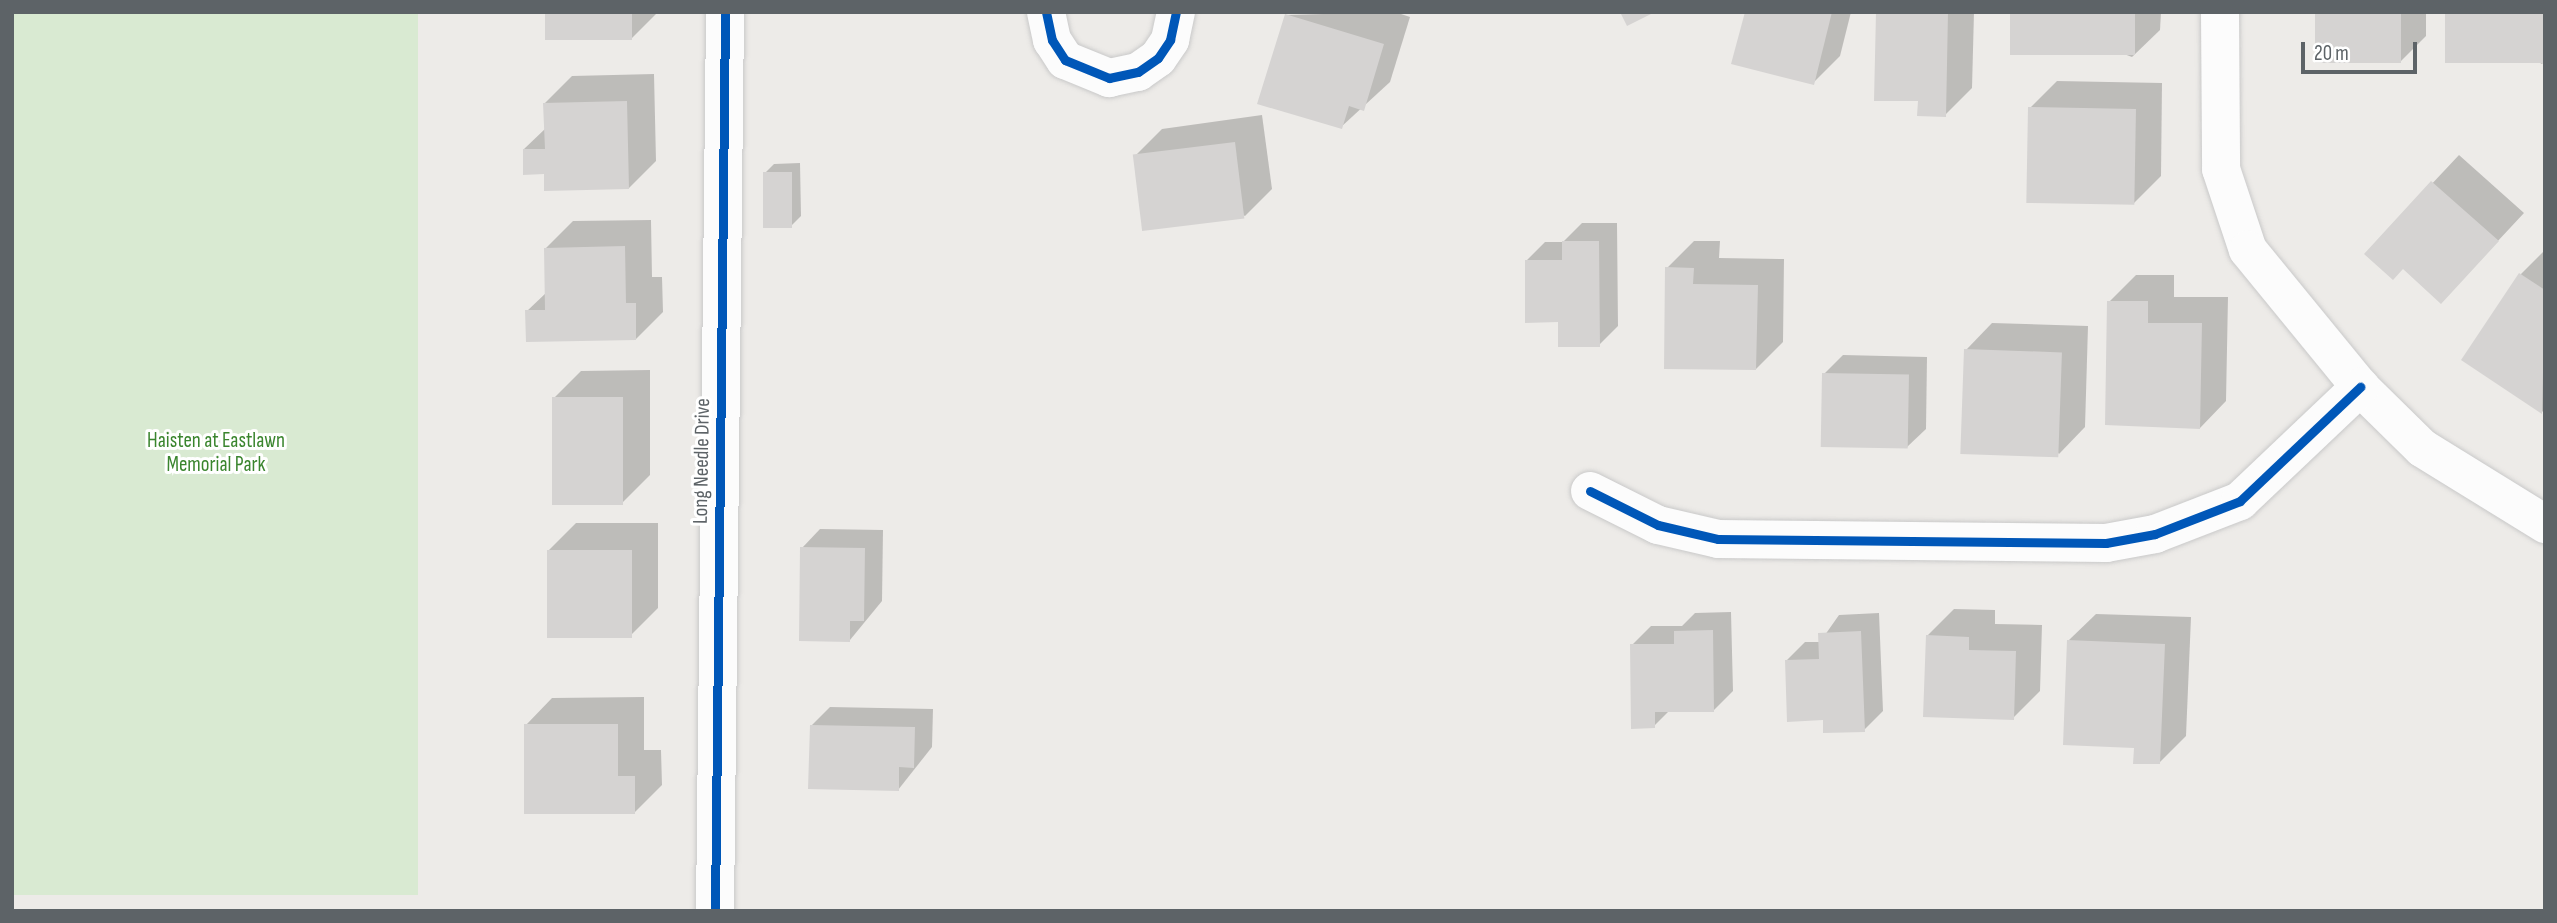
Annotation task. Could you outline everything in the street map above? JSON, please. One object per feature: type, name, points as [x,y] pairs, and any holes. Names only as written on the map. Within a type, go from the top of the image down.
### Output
[{"type":"street","name":"Long Needle Drive","points":[[715,911],[725,12]]},
{"type":"street","points":[[1046,12],[1052,40],[1065,60],[1086,73],[1117,78],[1158,58],[1170,40],[1176,12]]},
{"type":"street","points":[[2220,12],[2221,169],[2248,250],[2360,387],[2422,448],[2545,524]]},
{"type":"street","points":[[1590,491],[1658,525],[1718,539],[2106,543],[2155,534],[2240,501],[2360,387]]},
{"type":"green space","name":"Haisten at Eastlawn Memorial Park","points":[[12,12],[418,12],[418,895],[12,895]]},
{"type":"building","points":[[545,12],[632,12],[632,40],[545,40]]},
{"type":"building","points":[[1620,12],[1655,12],[1627,26]]},
{"type":"building","points":[[1745,12],[1832,12],[1814,85],[1731,64]]},
{"type":"building","points":[[1876,12],[1948,12],[1946,117],[1917,116],[1918,101],[1874,101]]},
{"type":"building","points":[[2010,12],[2135,12],[2135,55],[2010,55]]},
{"type":"building","points":[[2315,12],[2401,12],[2401,63],[2315,63]]},
{"type":"building","points":[[2445,12],[2544,12],[2544,63],[2445,63]]},
{"type":"building","points":[[1285,14],[1384,44],[1364,111],[1349,106],[1342,129],[1257,104]]},
{"type":"building","points":[[627,101],[629,189],[544,191],[544,174],[523,175],[523,149],[545,149],[543,103]]},
{"type":"building","points":[[2028,107],[2136,109],[2134,205],[2026,203]]},
{"type":"building","points":[[1235,142],[1244,218],[1142,231],[1133,155]]},
{"type":"building","points":[[763,172],[792,172],[792,228],[763,228]]},
{"type":"building","points":[[2431,181],[2499,241],[2441,304],[2403,269],[2393,280],[2364,254]]},
{"type":"building","points":[[1562,241],[1599,241],[1600,347],[1558,347],[1558,322],[1525,323],[1525,260],[1562,260]]},
{"type":"building","points":[[625,246],[626,303],[636,303],[636,340],[526,342],[525,310],[545,310],[544,248]]},
{"type":"building","points":[[1665,267],[1694,268],[1693,284],[1758,285],[1756,370],[1664,369]]},
{"type":"building","points":[[2519,273],[2545,290],[2542,414],[2461,360]]},
{"type":"building","points":[[2107,301],[2148,301],[2148,323],[2202,323],[2200,429],[2105,425]]},
{"type":"building","points":[[1964,349],[2062,352],[2058,457],[1960,454]]},
{"type":"building","points":[[1822,373],[1909,375],[1908,449],[1821,447]]},
{"type":"building","points":[[552,397],[623,397],[623,505],[552,505]]},
{"type":"building","points":[[800,547],[865,548],[864,621],[850,621],[850,642],[799,641]]},
{"type":"building","points":[[547,550],[632,550],[632,638],[547,638]]},
{"type":"building","points":[[1713,630],[1714,712],[1655,712],[1655,728],[1631,729],[1630,644],[1674,644],[1674,631]]},
{"type":"building","points":[[1861,631],[1865,732],[1823,733],[1823,720],[1787,722],[1785,660],[1819,659],[1818,633]]},
{"type":"building","points":[[1926,635],[1969,637],[1969,650],[2016,651],[2014,720],[1923,717]]},
{"type":"building","points":[[2067,640],[2165,644],[2160,764],[2133,764],[2134,748],[2063,745]]},
{"type":"building","points":[[524,724],[618,724],[618,776],[635,776],[635,814],[524,814]]},
{"type":"building","points":[[810,725],[915,727],[914,768],[899,767],[899,791],[808,789]]},
{"type":"cycle path","points":[[715,911],[725,12]]},
{"type":"cycle path","points":[[1046,12],[1052,40],[1065,60],[1109,78],[1138,72],[1158,58],[1170,40],[1176,12]]},
{"type":"cycle path","points":[[1590,491],[1658,525],[1718,539],[2106,543],[2155,534],[2240,501],[2360,387]]}]
